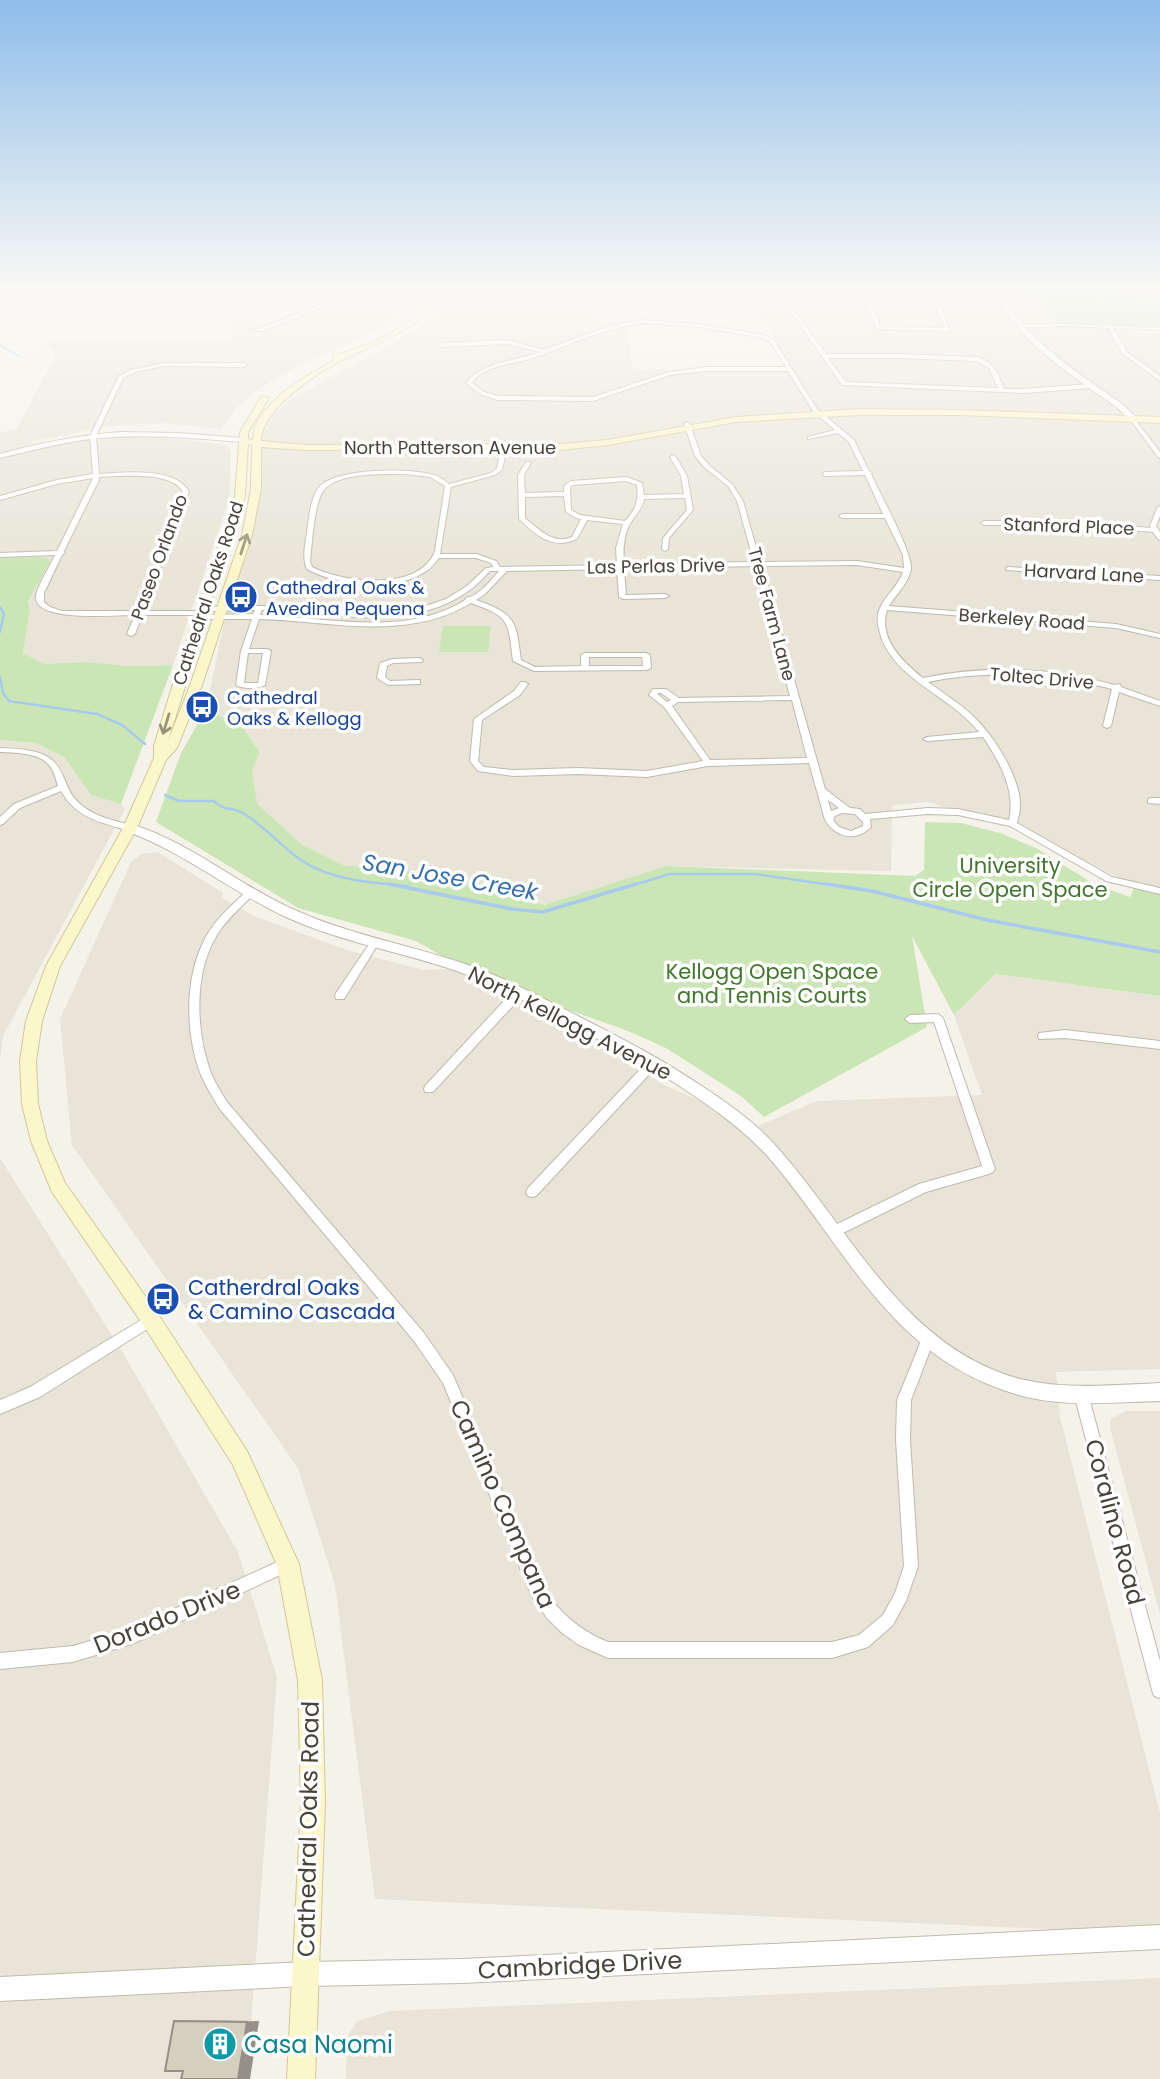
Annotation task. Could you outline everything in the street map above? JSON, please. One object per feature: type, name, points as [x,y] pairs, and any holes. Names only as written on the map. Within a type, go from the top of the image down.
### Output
[{"type":"main road","name":"Cathedral Oaks Road","points":[[281,386],[274,390],[252,418],[242,440],[240,496],[160,746],[160,758],[130,828],[75,922],[42,991],[28,1061],[29,1093],[40,1141],[58,1187],[151,1320],[240,1458],[288,1564],[310,1679],[313,1803],[301,2079]]},
{"type":"main road","name":"Cathedral Oaks Road","points":[[160,758],[171,748],[220,613],[254,507],[256,441],[264,419],[276,402],[296,386]]},
{"type":"main road","name":"North Patterson Avenue","points":[[242,440],[505,446],[588,444],[688,426],[816,411],[935,410],[1160,418]]},
{"type":"street","points":[[117,386],[93,436],[96,474],[91,494],[40,593],[40,602],[47,609],[69,614],[258,613],[369,616],[426,608],[459,596],[486,605],[504,616],[513,628],[517,661],[534,669],[647,668],[646,655],[585,655],[584,668]]},
{"type":"street","points":[[471,386],[498,398],[593,399],[630,386]]},
{"type":"street","points":[[800,386],[816,411],[852,441],[906,555],[907,571],[883,608],[881,623],[885,639],[893,653],[921,681],[972,718],[985,734],[1002,763],[1016,803],[1013,824]]},
{"type":"street","points":[[897,386],[1035,391],[1091,386]]},
{"type":"street","points":[[1000,386],[1002,390]]},
{"type":"street","points":[[1091,386],[1132,417],[1160,456]]},
{"type":"street","name":"Tree Farm Lane","points":[[688,426],[699,457],[735,489],[829,820]]},
{"type":"street","points":[[810,438],[838,431]]},
{"type":"street","name":"North Patterson Avenue","points":[[0,456],[42,444],[93,436],[148,432],[242,440]]},
{"type":"street","points":[[448,486],[493,474],[500,469],[505,446]]},
{"type":"street","points":[[665,549],[664,543],[670,533],[689,513],[684,476],[673,457]]},
{"type":"street","points":[[528,463],[521,475],[522,519],[546,539],[554,542],[575,538],[585,518]]},
{"type":"street","points":[[825,474],[869,473]]},
{"type":"street","points":[[0,498],[96,474]]},
{"type":"street","name":"Paseo Orlando","points":[[96,474],[158,476],[179,482],[185,487],[186,492],[131,634]]},
{"type":"street","points":[[421,474],[438,478],[448,486],[442,505],[436,556],[429,565],[414,574],[378,582],[325,577],[309,568],[307,561],[319,493],[332,481],[353,475],[421,474]]},
{"type":"street","points":[[627,523],[572,516],[568,511],[567,486],[576,481],[627,479],[640,484],[643,497],[636,514],[627,523],[620,548],[623,597],[665,596]]},
{"type":"street","points":[[521,495],[566,494]]},
{"type":"street","points":[[643,497],[688,496]]},
{"type":"street","points":[[1160,508],[1154,518],[1155,530],[1160,538]]},
{"type":"street","points":[[842,516],[889,516]]},
{"type":"street","name":"Stanford Place","points":[[984,523],[1079,524],[1155,530]]},
{"type":"street","points":[[0,555],[62,553]]},
{"type":"street","points":[[258,613],[348,625],[386,624],[431,618],[472,601],[491,588],[501,569],[494,562],[477,556],[436,556]]},
{"type":"street","name":"Las Perlas Drive","points":[[459,596],[488,569],[857,564],[907,571]]},
{"type":"street","name":"Harvard Lane","points":[[1008,569],[1160,578]]},
{"type":"street","name":"Berkeley Road","points":[[883,608],[1116,626],[1160,636]]},
{"type":"street","points":[[245,652],[267,651],[261,684],[240,685],[245,652],[248,637],[258,613]]},
{"type":"street","points":[[416,682],[388,683],[381,678],[383,665],[392,661],[419,660]]},
{"type":"street","name":"Toltec Drive","points":[[921,681],[953,674],[1008,673],[1070,678],[1117,687],[1160,704]]},
{"type":"street","points":[[524,684],[517,693],[478,719],[474,761],[481,769],[513,774],[578,771],[647,774],[708,762],[813,760]]},
{"type":"street","points":[[1107,726],[1117,687]]},
{"type":"street","points":[[677,700],[663,691],[656,691],[653,695],[667,705],[708,762]]},
{"type":"street","points":[[667,705],[677,700],[795,698]]},
{"type":"street","points":[[927,739],[985,734]]},
{"type":"street","name":"North Kellogg Avenue","points":[[0,750],[36,754],[51,762],[61,788],[80,809],[92,816],[159,837],[250,893],[324,927],[463,968],[519,992],[654,1062],[733,1115],[776,1155],[899,1315],[956,1362],[983,1375],[1018,1386],[1081,1394],[1160,1392]]},
{"type":"street","points":[[0,822],[17,806],[61,788]]},
{"type":"street","points":[[820,789],[846,809],[865,817],[928,811],[958,813],[1013,824],[1109,879],[1160,891]]},
{"type":"street","points":[[846,809],[836,811],[829,820],[837,830],[852,834],[867,827],[865,817]]},
{"type":"street","name":"Camino Compana","points":[[250,893],[222,921],[209,939],[196,983],[196,1025],[206,1073],[223,1105],[419,1337],[448,1380],[537,1592],[554,1619],[579,1639],[608,1650],[832,1650],[863,1642],[888,1620],[901,1596],[911,1566],[903,1440],[904,1400],[928,1340]]},
{"type":"street","points":[[340,996],[375,942]]},
{"type":"street","points":[[429,1089],[519,992]]},
{"type":"street","points":[[835,1231],[923,1188],[989,1169],[938,1018],[910,1019]]},
{"type":"street","points":[[1043,1036],[1065,1034],[1160,1045]]},
{"type":"street","points":[[532,1192],[654,1062]]},
{"type":"street","points":[[0,1408],[35,1392],[151,1320]]},
{"type":"street","name":"Coralino Road","points":[[1081,1394],[1160,1690]]},
{"type":"street","name":"Dorado Drive","points":[[0,1661],[73,1654],[132,1636],[288,1564]]},
{"type":"street","name":"Cambridge Drive","points":[[0,1989],[306,1974],[476,1971],[1160,1937]]},
{"type":"shaded area","points":[[39,386],[263,386],[236,408],[221,429],[163,423],[110,426],[30,442],[36,448],[123,433],[227,445],[231,452],[229,500],[193,606],[186,617],[188,620],[173,665],[131,666],[83,662],[44,664],[23,653],[30,609],[28,601],[50,562],[40,557],[0,558],[0,433],[17,429]]},
{"type":"shaded area","points":[[315,386],[1160,386],[1160,891],[1135,886],[1013,824],[958,812],[930,802],[892,805],[891,871],[666,866],[544,905],[405,870],[343,865],[301,844],[257,805],[252,770],[260,751],[244,729],[206,709],[264,432],[275,414],[288,401]]},
{"type":"shaded area","points":[[0,740],[36,743],[65,758],[91,795],[121,804],[125,809],[3,1036],[0,1059]]},
{"type":"shaded area","points":[[158,852],[223,893],[222,898],[254,916],[347,950],[423,970],[463,968],[519,992],[662,1084],[758,1126],[817,1101],[982,1095],[954,1015],[995,974],[1160,996],[1160,1369],[1056,1372],[1060,1417],[1160,1813],[1160,1934],[375,1899],[335,1585],[298,1468],[72,1145],[60,1019],[131,862],[142,854]]},
{"type":"shaded area","points":[[0,1158],[123,1353],[238,1552],[277,1677],[247,2079],[0,2079]]},
{"type":"shaded area","points":[[1126,1411],[1160,1411],[1160,1614],[1110,1428],[1111,1419]]},
{"type":"shaded area","points":[[1160,1978],[1160,2079],[346,2079],[347,2037],[357,2021],[390,2011]]},
{"type":"green space","points":[[0,558],[47,558],[50,562],[28,601],[30,609],[23,653],[44,664],[84,662],[131,666],[173,665],[121,804],[91,795],[65,758],[36,743],[0,740]]},
{"type":"green space","points":[[443,626],[491,626],[488,652],[439,652]]},
{"type":"green space","name":"Kellogg Open Space and Tennis Courts","points":[[206,709],[244,729],[260,752],[252,770],[257,804],[301,844],[343,865],[405,870],[544,905],[666,866],[915,876],[924,870],[925,822],[961,823],[1000,833],[1036,848],[1094,884],[1130,897],[1135,886],[1160,891],[1160,996],[995,974],[954,1015],[912,936],[927,1027],[764,1117],[741,1096],[666,1048],[628,1031],[519,992],[463,968],[416,941],[298,908],[156,822],[181,753]]},
{"type":"building","name":"Casa Naomi","points":[[174,2021],[247,2022],[238,2079],[181,2079],[183,2071],[165,2071]]},
{"type":"waterway","name":"San Jose Creek","points":[[0,607],[4,614],[0,632]]},
{"type":"waterway","name":"San Jose Creek","points":[[0,677],[3,693],[9,701],[97,714],[122,725],[145,744]]},
{"type":"waterway","name":"San Jose Creek","points":[[165,795],[179,801],[214,801],[239,811],[298,858],[336,876],[408,886]]},
{"type":"waterway","name":"San Jose Creek","points":[[630,886],[670,874],[755,874],[838,886]]},
{"type":"waterway","name":"San Jose Creek","points":[[389,884],[512,909],[543,912],[636,884]]},
{"type":"waterway","name":"San Jose Creek","points":[[826,884],[872,891],[987,920],[1160,952]]},
{"type":"place","name":"Cathedral Oaks & Avedina Pequena","points":[[241,597]]},
{"type":"place","name":"Cathedral Oaks & Kellogg","points":[[202,707]]},
{"type":"place","name":"Catherdral Oaks & Camino Cascada","points":[[163,1299]]},
{"type":"place","name":"Casa Naomi","points":[[220,2044]]},
{"type":"park label","name":"University Circle Open Space","points":[[1010,877]]}]
